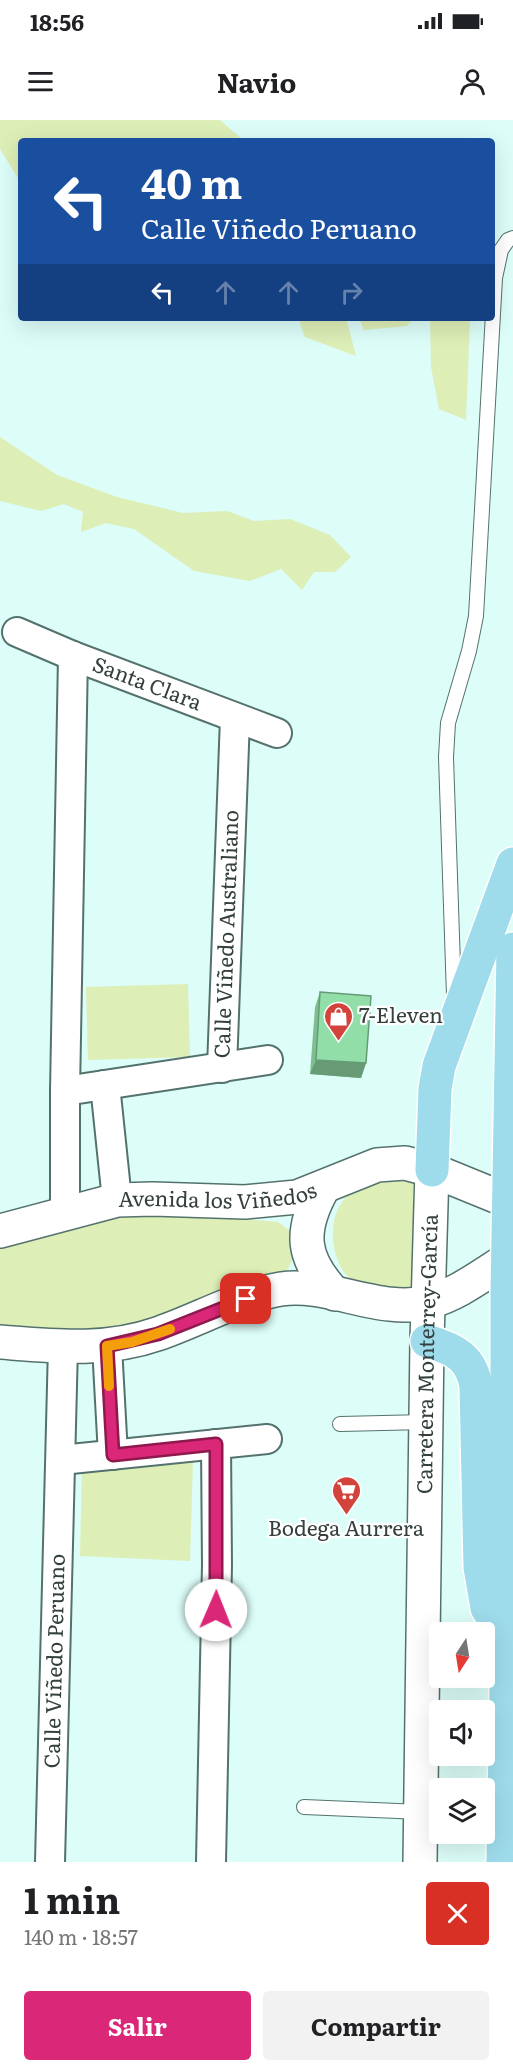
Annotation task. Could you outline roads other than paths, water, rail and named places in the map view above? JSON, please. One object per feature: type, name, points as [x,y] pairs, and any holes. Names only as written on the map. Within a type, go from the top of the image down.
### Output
[{"type":"main road","points":[[432,1170],[435,1089],[439,1066],[513,864]]},
{"type":"main road","points":[[503,1862],[509,1737],[507,1637],[513,949]]},
{"type":"main road","points":[[427,1341],[456,1352],[474,1373],[480,1567],[488,1608],[507,1637]]},
{"type":"street","name":"Santa Clara","points":[[17,633],[277,733]]},
{"type":"street","points":[[65,1212],[73,656]]},
{"type":"street","name":"Calle Viñedo Australiano","points":[[65,1091],[222,1068],[235,718]]},
{"type":"street","points":[[222,1068],[268,1060]]},
{"type":"street","points":[[105,1085],[117,1200]]},
{"type":"street","name":"Avenida los Viñedos","points":[[0,1231],[117,1200],[269,1201],[297,1197],[377,1164],[405,1163],[432,1170],[511,1202]]},
{"type":"street","name":"Carretera Monterrey-García","points":[[420,1862],[427,1341],[432,1170]]},
{"type":"street","points":[[323,1188],[309,1216],[306,1231],[307,1245],[310,1259],[317,1272],[335,1294]]},
{"type":"street","points":[[0,1342],[107,1346],[158,1334],[246,1299],[281,1289],[312,1289],[381,1303],[429,1303],[466,1285],[510,1258]]},
{"type":"street","name":"Calle Viñedo Peruano","points":[[50,1862],[63,1346]]},
{"type":"street","points":[[107,1346],[113,1455]]},
{"type":"street","points":[[61,1460],[267,1439]]},
{"type":"street","points":[[211,1862],[217,1565],[216,1444]]},
{"type":"lane","points":[[495,278],[501,250],[508,240],[513,238]]},
{"type":"lane","points":[[455,1022],[446,758],[448,723],[477,616],[493,321]]},
{"type":"lane","points":[[340,1424],[426,1422]]},
{"type":"lane","points":[[304,1807],[421,1812]]},
{"type":"place","name":"7-Eleven","points":[[338,1042]]},
{"type":"place","name":"Bodega Aurrera","points":[[346,1516]]}]
